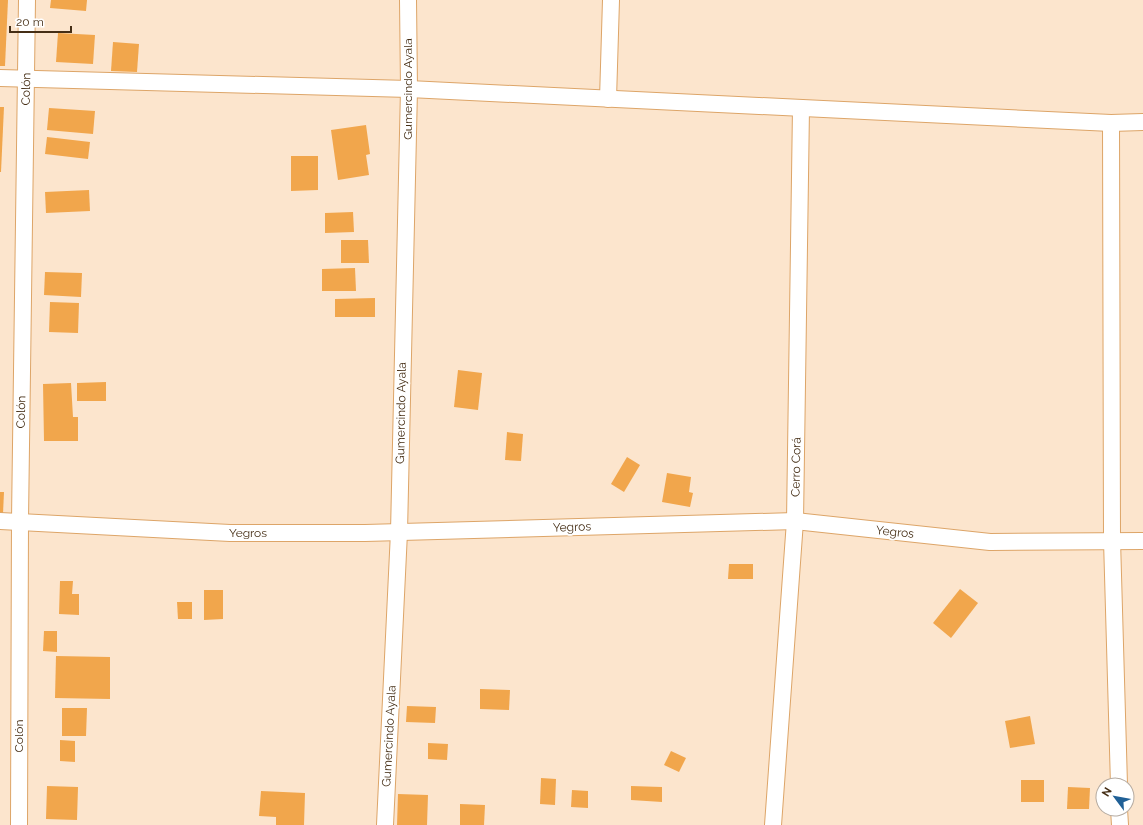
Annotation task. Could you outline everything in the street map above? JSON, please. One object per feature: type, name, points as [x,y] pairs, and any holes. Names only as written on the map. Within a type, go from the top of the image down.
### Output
[{"type":"street","name":"Colón","points":[[19,825],[20,520],[28,0]]},
{"type":"street","name":"Gumercindo Ayala","points":[[385,825],[398,532],[409,89],[408,0]]},
{"type":"street","points":[[608,99],[611,0]]},
{"type":"street","points":[[0,78],[409,89],[1111,123],[1143,122]]},
{"type":"street","name":"Cerro Corá","points":[[773,825],[795,521],[801,108]]},
{"type":"street","points":[[1111,123],[1112,540],[1119,777]]},
{"type":"street","name":"Yegros","points":[[0,520],[230,533],[398,532],[795,521],[990,542],[1143,540]]},
{"type":"building","points":[[0,0],[8,0],[5,66],[0,66]]},
{"type":"building","points":[[51,0],[87,0],[86,11],[50,8]]},
{"type":"building","points":[[58,33],[95,35],[93,64],[56,62]]},
{"type":"building","points":[[113,42],[139,44],[137,72],[111,71]]},
{"type":"building","points":[[0,107],[4,107],[1,172],[0,172]]},
{"type":"building","points":[[49,108],[95,111],[93,134],[47,130]]},
{"type":"building","points":[[366,125],[370,154],[366,155],[369,175],[338,180],[331,130]]},
{"type":"building","points":[[47,137],[90,142],[88,159],[45,154]]},
{"type":"building","points":[[291,156],[318,156],[318,190],[291,191]]},
{"type":"building","points":[[89,190],[90,211],[46,213],[45,192]]},
{"type":"building","points":[[353,212],[354,232],[325,233],[325,213]]},
{"type":"building","points":[[341,240],[368,240],[369,263],[341,263]]},
{"type":"building","points":[[355,268],[356,291],[322,291],[322,269]]},
{"type":"building","points":[[45,272],[82,273],[81,297],[44,295]]},
{"type":"building","points":[[375,298],[375,317],[335,317],[335,299]]},
{"type":"building","points":[[50,302],[79,303],[78,333],[49,332]]},
{"type":"building","points":[[458,370],[482,373],[478,410],[454,407]]},
{"type":"building","points":[[106,382],[106,401],[77,401],[77,383]]},
{"type":"building","points":[[71,383],[73,417],[78,417],[78,441],[44,441],[43,384]]},
{"type":"building","points":[[507,432],[523,434],[521,461],[505,460]]},
{"type":"building","points":[[627,457],[640,465],[624,492],[611,484]]},
{"type":"building","points":[[667,473],[691,477],[689,492],[693,493],[690,507],[662,502]]},
{"type":"building","points":[[0,492],[4,492],[3,514],[0,514]]},
{"type":"building","points":[[729,564],[753,564],[753,579],[728,579]]},
{"type":"building","points":[[60,581],[73,581],[72,594],[79,594],[79,615],[59,614]]},
{"type":"building","points":[[960,589],[978,603],[951,638],[933,623]]},
{"type":"building","points":[[204,590],[223,590],[223,619],[204,620]]},
{"type":"building","points":[[177,602],[192,602],[192,619],[178,619]]},
{"type":"building","points":[[44,631],[57,631],[57,652],[43,651]]},
{"type":"building","points":[[56,656],[110,657],[110,699],[55,698]]},
{"type":"building","points":[[480,689],[510,690],[509,710],[480,709]]},
{"type":"building","points":[[407,706],[436,707],[435,723],[406,722]]},
{"type":"building","points":[[62,708],[87,708],[86,736],[62,736]]},
{"type":"building","points":[[1030,716],[1035,744],[1010,748],[1005,721]]},
{"type":"building","points":[[60,740],[75,741],[75,762],[60,761]]},
{"type":"building","points":[[428,743],[448,744],[447,760],[428,759]]},
{"type":"building","points":[[671,751],[686,758],[679,772],[664,765]]},
{"type":"building","points":[[541,778],[556,779],[555,805],[540,804]]},
{"type":"building","points":[[1021,780],[1044,780],[1044,802],[1021,802]]},
{"type":"building","points":[[47,786],[78,787],[77,820],[46,819]]},
{"type":"building","points":[[631,786],[662,787],[662,802],[631,800]]},
{"type":"building","points":[[1068,787],[1090,788],[1089,809],[1067,809]]},
{"type":"building","points":[[572,790],[588,791],[588,808],[571,807]]},
{"type":"building","points":[[261,791],[305,793],[304,825],[276,825],[276,817],[259,816]]},
{"type":"building","points":[[398,794],[428,795],[427,825],[397,825]]},
{"type":"building","points":[[460,804],[485,805],[484,825],[460,825]]}]
